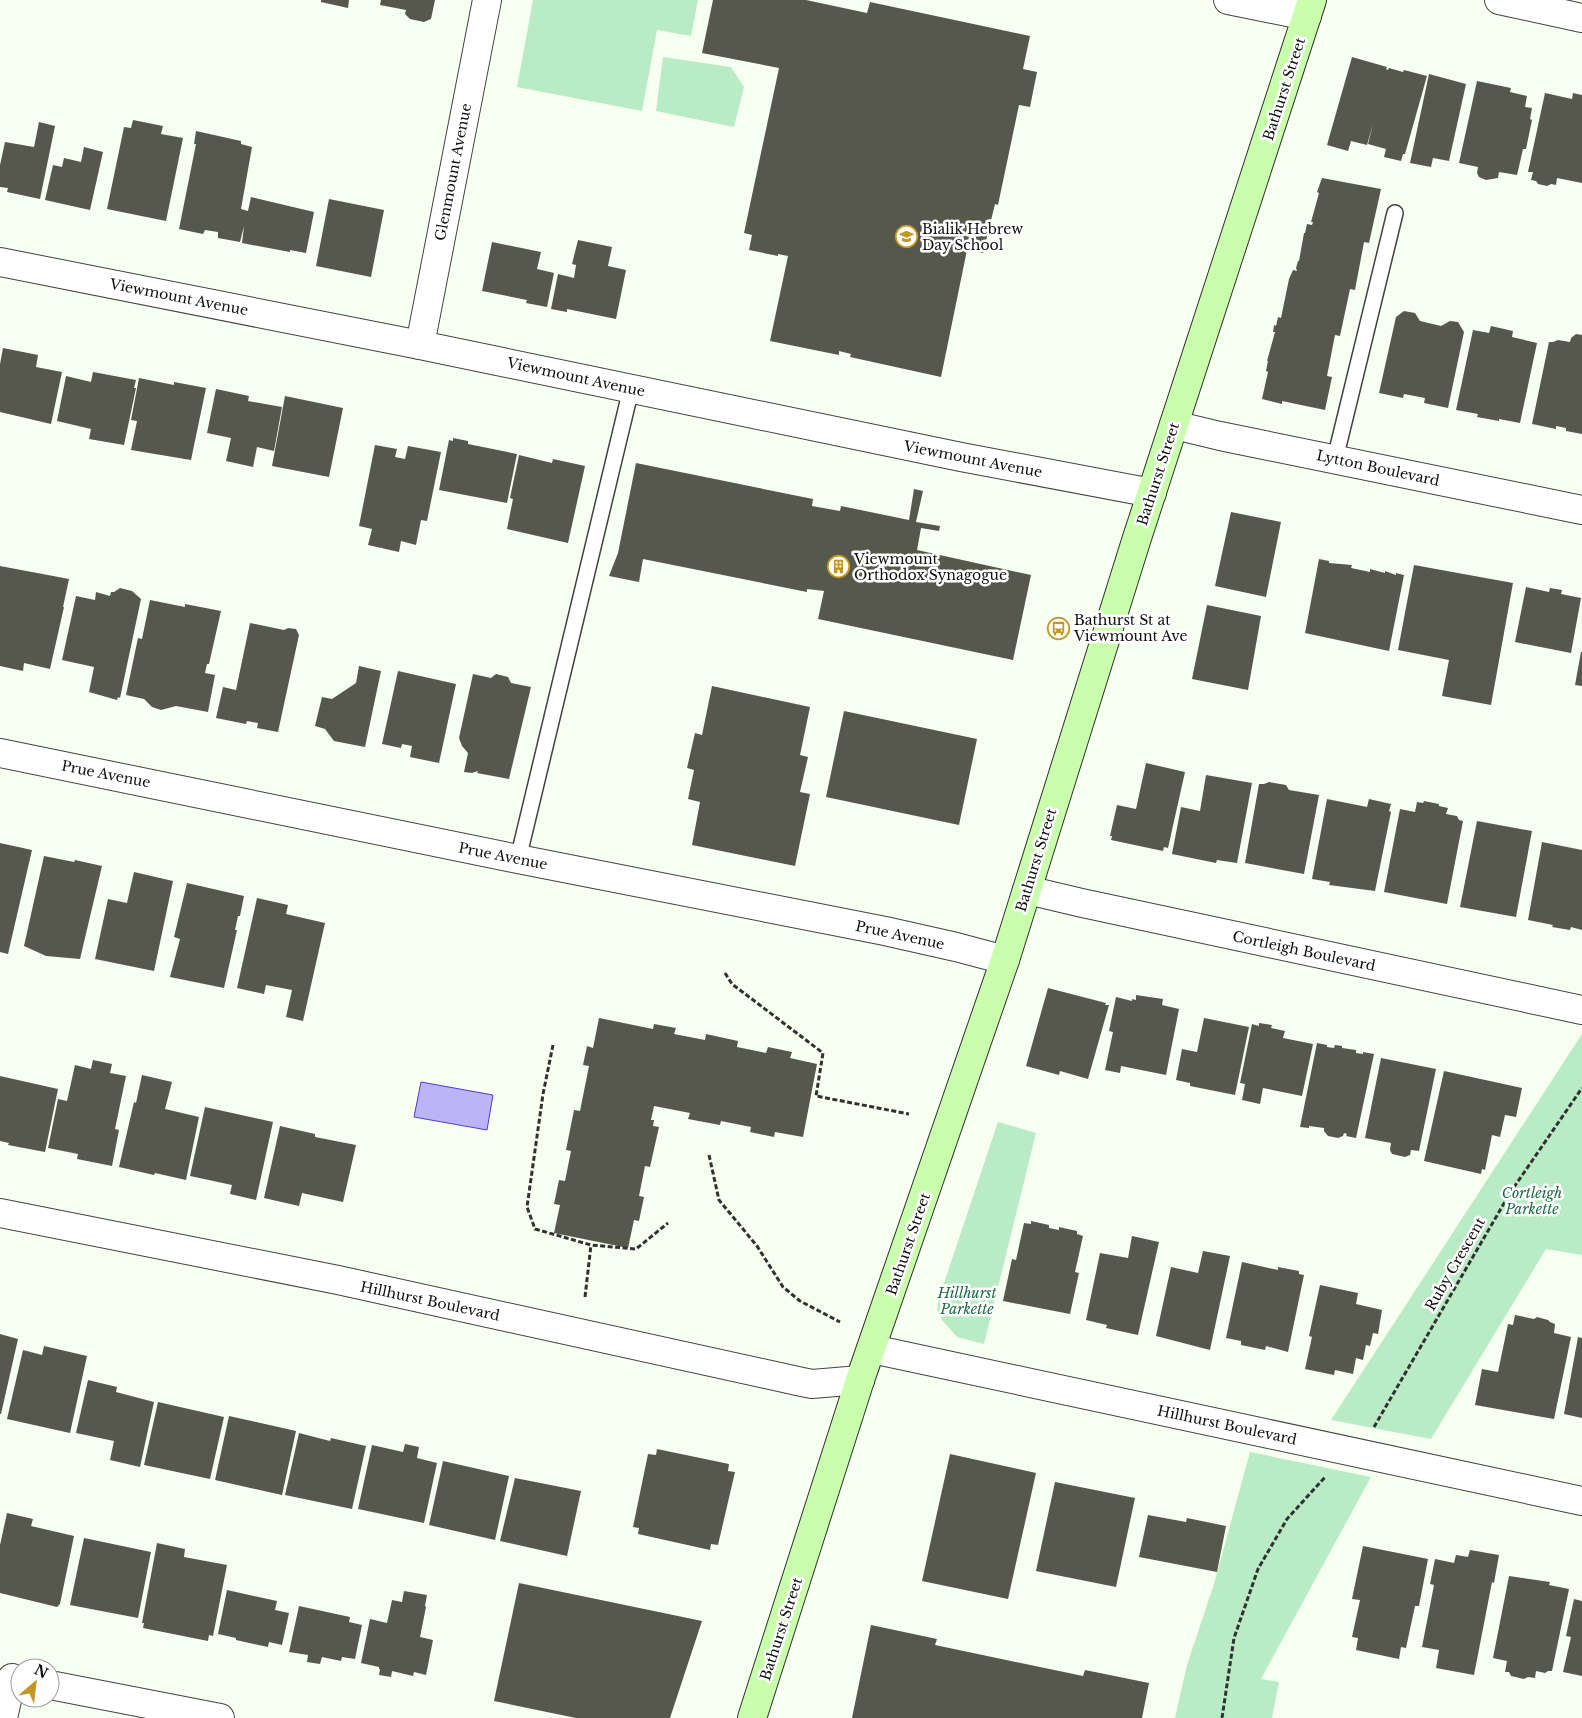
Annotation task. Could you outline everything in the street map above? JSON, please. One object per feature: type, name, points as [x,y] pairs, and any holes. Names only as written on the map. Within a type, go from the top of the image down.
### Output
[{"type":"main road","name":"Bathurst Street","points":[[752,1718],[860,1380],[1005,960],[1152,493],[1310,8]]},
{"type":"street","name":"Glenmount Avenue","points":[[420,345],[487,0]]},
{"type":"street","points":[[1228,0],[1310,8]]},
{"type":"street","points":[[1499,0],[1582,18]]},
{"type":"street","name":"Viewmount Avenue","points":[[0,262],[420,345],[960,457],[1152,493]]},
{"type":"street","name":"Lytton Boulevard","points":[[1174,425],[1582,510]]},
{"type":"street","name":"Prue Avenue","points":[[0,752],[518,859],[885,931],[1005,960]]},
{"type":"street","name":"Cortleigh Boulevard","points":[[1027,890],[1582,1010]]},
{"type":"street","name":"Hillhurst Boulevard","points":[[0,1213],[338,1280],[812,1384],[860,1380]]},
{"type":"street","name":"Hillhurst Boulevard","points":[[872,1349],[1582,1501]]},
{"type":"street","points":[[3,1718],[10,1682]]},
{"type":"street","points":[[60,1687],[220,1718]]},
{"type":"lane","points":[[1335,459],[1395,213]]},
{"type":"lane","points":[[518,859],[631,389]]},
{"type":"path","points":[[725,973],[732,984],[823,1053],[816,1096],[909,1114]]},
{"type":"path","points":[[553,1045],[543,1094],[527,1207],[535,1229],[590,1245],[636,1249],[668,1223]]},
{"type":"path","name":"Ruby Crescent","points":[[1222,1718],[1234,1638],[1258,1569],[1287,1519],[1372,1430],[1510,1193],[1582,1088]]},
{"type":"path","points":[[709,1155],[719,1200],[757,1246],[783,1287],[800,1301],[840,1322]]},
{"type":"path","points":[[585,1297],[590,1245]]},
{"type":"green space","points":[[533,0],[698,0],[691,36],[657,30],[642,111],[517,87]]},
{"type":"green space","points":[[663,57],[731,67],[744,87],[734,127],[656,111]]},
{"type":"green space","name":"Cortleigh Parkette","points":[[1582,1034],[1582,1255],[1546,1249],[1431,1439],[1331,1420]]},
{"type":"green space","name":"Hillhurst Parkette","points":[[998,1122],[1036,1133],[984,1344],[957,1337],[942,1320],[937,1310],[939,1298]]},
{"type":"green space","points":[[1250,1452],[1371,1477],[1261,1679],[1279,1682],[1272,1718],[1175,1718],[1187,1665],[1214,1584]]},
{"type":"shaded area","points":[[421,1082],[493,1095],[487,1130],[414,1117]]},
{"type":"building","points":[[321,0],[349,0],[348,8],[321,2]]},
{"type":"building","points":[[381,0],[435,0],[431,19],[424,22],[410,19],[405,14],[406,10],[380,5]]},
{"type":"building","points":[[713,0],[806,0],[867,13],[870,2],[1030,36],[1023,69],[1037,72],[1030,107],[1019,105],[998,205],[995,204],[983,253],[967,250],[941,377],[850,357],[851,354],[839,351],[839,355],[770,341],[788,256],[778,254],[778,256],[749,250],[752,235],[744,233],[779,68],[702,53]]},
{"type":"building","points":[[1352,57],[1387,67],[1386,69],[1388,70],[1389,68],[1403,72],[1404,70],[1427,76],[1405,154],[1403,154],[1401,161],[1384,157],[1386,149],[1368,144],[1373,124],[1367,145],[1351,141],[1348,151],[1327,145]]},
{"type":"building","points":[[1429,74],[1466,84],[1449,161],[1433,158],[1431,167],[1410,163]]},
{"type":"building","points":[[1477,81],[1511,88],[1510,92],[1527,96],[1525,107],[1532,108],[1530,119],[1532,120],[1526,149],[1523,149],[1517,175],[1499,172],[1498,178],[1486,180],[1479,177],[1477,173],[1478,167],[1459,163]]},
{"type":"building","points":[[1545,93],[1572,99],[1573,93],[1582,95],[1582,183],[1557,178],[1556,185],[1551,184],[1547,186],[1531,180],[1533,172],[1528,172]]},
{"type":"building","points":[[133,120],[163,126],[161,134],[183,138],[166,221],[107,209],[124,127],[131,128]]},
{"type":"building","points":[[39,122],[55,126],[40,199],[7,192],[8,188],[0,187],[0,165],[5,142],[34,147]]},
{"type":"building","points":[[196,131],[241,141],[241,144],[252,147],[241,209],[248,211],[251,197],[314,212],[306,253],[242,243],[244,226],[240,242],[218,238],[218,232],[205,230],[203,234],[179,229],[196,144],[194,144]]},
{"type":"building","points":[[84,147],[103,152],[90,210],[45,200],[53,165],[62,167],[64,158],[81,162]]},
{"type":"building","points":[[1322,178],[1381,189],[1369,243],[1364,242],[1355,290],[1350,289],[1340,336],[1335,335],[1327,376],[1332,377],[1325,410],[1262,399],[1268,372],[1266,371],[1267,361],[1275,332],[1273,332],[1274,325],[1276,326],[1278,317],[1281,318],[1289,279],[1293,270],[1297,271],[1296,268],[1307,224],[1312,225],[1313,222],[1311,222],[1319,193],[1317,192]]},
{"type":"building","points":[[329,199],[384,210],[371,277],[316,266]]},
{"type":"building","points":[[578,240],[612,247],[608,266],[626,270],[616,319],[567,309],[567,312],[551,309],[558,274],[574,278],[576,265],[572,264]]},
{"type":"building","points":[[492,242],[541,252],[537,269],[554,273],[547,307],[526,303],[527,300],[482,291]]},
{"type":"building","points":[[1404,311],[1415,313],[1420,321],[1441,326],[1450,321],[1458,322],[1464,332],[1448,408],[1424,403],[1425,398],[1404,394],[1403,398],[1379,393],[1396,317]]},
{"type":"building","points":[[1491,326],[1513,331],[1512,337],[1537,343],[1520,423],[1477,417],[1478,414],[1456,410],[1473,330],[1489,333]]},
{"type":"building","points":[[1576,334],[1582,335],[1582,434],[1566,431],[1566,428],[1556,426],[1556,429],[1532,424],[1549,342],[1558,340],[1570,342],[1571,338]]},
{"type":"building","points":[[3,348],[38,355],[36,367],[62,372],[51,424],[0,412],[0,364]]},
{"type":"building","points":[[93,372],[136,380],[124,445],[89,439],[91,429],[57,421],[66,376],[91,382]]},
{"type":"building","points":[[139,378],[174,385],[174,382],[206,388],[191,460],[131,450],[137,421],[131,420]]},
{"type":"building","points":[[216,389],[249,396],[248,401],[282,407],[274,451],[257,447],[253,467],[226,461],[231,438],[207,433]]},
{"type":"building","points":[[285,396],[343,408],[329,477],[272,466]]},
{"type":"building","points":[[453,438],[468,441],[468,444],[517,454],[507,503],[439,490],[449,440],[453,441]]},
{"type":"building","points":[[375,445],[397,449],[395,457],[405,459],[408,446],[441,452],[427,521],[421,520],[416,545],[401,541],[399,552],[368,545],[372,529],[359,526]]},
{"type":"building","points":[[519,455],[552,463],[553,459],[585,466],[568,543],[507,529],[513,499],[510,498]]},
{"type":"building","name":"Viewmount Orthodox Synagogue","points":[[636,463],[813,499],[812,506],[840,511],[841,506],[909,520],[914,489],[923,491],[916,522],[940,526],[939,531],[921,528],[917,550],[1031,575],[1013,660],[818,619],[824,591],[807,589],[807,592],[643,559],[639,582],[609,576],[618,553]]},
{"type":"building","points":[[1231,512],[1281,522],[1266,597],[1215,586]]},
{"type":"building","points":[[1319,559],[1329,561],[1329,563],[1352,565],[1351,568],[1370,572],[1370,569],[1404,575],[1389,651],[1305,633]]},
{"type":"building","points":[[1414,565],[1513,583],[1491,705],[1442,696],[1449,660],[1398,650]]},
{"type":"building","points":[[0,566],[69,579],[50,669],[24,663],[23,671],[0,666]]},
{"type":"building","points":[[1526,587],[1549,592],[1550,588],[1562,590],[1561,594],[1581,598],[1571,653],[1515,642]]},
{"type":"building","points":[[120,588],[132,591],[141,599],[120,698],[118,697],[117,700],[89,692],[94,667],[62,660],[76,596],[95,600],[96,592],[110,596],[111,592]]},
{"type":"building","points":[[150,600],[185,607],[185,604],[221,611],[209,664],[207,664],[205,673],[215,675],[208,712],[176,706],[161,710],[152,707],[144,699],[126,695],[138,638],[142,639]]},
{"type":"building","points":[[1207,605],[1261,616],[1248,690],[1192,679]]},
{"type":"building","points":[[250,623],[284,630],[288,628],[296,629],[299,635],[278,732],[257,728],[258,723],[247,721],[246,724],[216,718],[223,687],[236,690]]},
{"type":"building","points":[[1582,652],[1582,686],[1575,685]]},
{"type":"building","points":[[359,666],[381,671],[365,747],[334,741],[325,729],[315,726],[322,697],[332,699],[356,683]]},
{"type":"building","points":[[398,671],[456,684],[439,763],[410,757],[412,746],[402,744],[401,748],[382,744]]},
{"type":"building","points":[[473,674],[491,678],[496,674],[508,677],[511,683],[531,687],[509,779],[477,773],[478,771],[472,773],[464,772],[468,753],[462,746],[459,738]]},
{"type":"building","points":[[712,686],[810,707],[800,755],[808,757],[800,792],[810,794],[795,866],[692,845],[700,802],[688,799],[694,770],[687,768],[695,733],[702,735]]},
{"type":"building","points":[[844,711],[977,739],[959,825],[826,797]]},
{"type":"building","points":[[1146,763],[1185,772],[1168,848],[1164,847],[1163,851],[1111,840],[1112,836],[1110,836],[1117,805],[1136,809]]},
{"type":"building","points":[[1206,775],[1252,783],[1237,863],[1217,860],[1216,863],[1172,854],[1181,807],[1200,811]]},
{"type":"building","points":[[1269,782],[1286,785],[1289,790],[1319,795],[1304,874],[1245,863],[1259,784]]},
{"type":"building","points":[[1327,799],[1367,807],[1369,799],[1391,804],[1375,891],[1329,885],[1330,882],[1312,879]]},
{"type":"building","points":[[1424,801],[1448,808],[1446,814],[1457,816],[1459,820],[1463,821],[1447,904],[1384,892],[1400,809],[1415,812],[1417,802],[1423,803]]},
{"type":"building","points":[[1477,821],[1532,831],[1516,917],[1460,907]]},
{"type":"building","points":[[1542,842],[1582,850],[1582,930],[1571,927],[1570,930],[1552,927],[1553,925],[1528,920]]},
{"type":"building","points":[[0,843],[32,850],[8,954],[0,952]]},
{"type":"building","points":[[44,856],[102,866],[80,959],[46,956],[24,946]]},
{"type":"building","points":[[134,872],[173,881],[154,971],[95,959],[108,899],[127,903]]},
{"type":"building","points":[[187,883],[244,896],[240,916],[238,916],[235,930],[237,930],[224,988],[170,977],[180,939],[174,937]]},
{"type":"building","points":[[257,898],[288,905],[286,914],[325,923],[303,1021],[286,1017],[292,990],[266,985],[264,994],[237,988]]},
{"type":"building","points":[[1048,988],[1109,1005],[1088,1079],[1060,1071],[1059,1075],[1026,1066]]},
{"type":"building","points":[[1136,995],[1163,999],[1162,1005],[1179,1009],[1166,1075],[1121,1066],[1120,1073],[1105,1070],[1113,1032],[1109,1031],[1116,997],[1132,1001],[1132,999],[1136,1000]]},
{"type":"building","points":[[599,1018],[653,1029],[654,1024],[676,1028],[674,1034],[705,1040],[706,1034],[738,1041],[737,1047],[766,1053],[768,1047],[792,1052],[790,1058],[817,1064],[803,1137],[775,1132],[774,1137],[750,1132],[751,1127],[721,1121],[720,1125],[688,1119],[690,1113],[654,1106],[651,1120],[654,1120],[653,1126],[659,1127],[650,1167],[645,1166],[639,1196],[644,1197],[639,1221],[634,1220],[628,1248],[554,1233],[560,1205],[554,1204],[559,1180],[565,1181],[571,1151],[566,1150],[574,1110],[580,1111],[589,1066],[583,1065],[587,1046],[593,1048]]},
{"type":"building","points":[[1204,1018],[1249,1027],[1235,1095],[1190,1086],[1190,1083],[1176,1080],[1182,1049],[1197,1052]]},
{"type":"building","points":[[1259,1023],[1272,1025],[1271,1028],[1285,1031],[1283,1038],[1313,1044],[1302,1096],[1263,1088],[1260,1104],[1242,1100],[1245,1084],[1240,1083],[1252,1024],[1259,1026]]},
{"type":"building","points":[[1317,1043],[1334,1048],[1335,1045],[1342,1046],[1342,1048],[1356,1050],[1356,1053],[1374,1054],[1356,1138],[1346,1136],[1347,1134],[1344,1133],[1343,1136],[1338,1138],[1328,1136],[1324,1128],[1300,1127]]},
{"type":"building","points":[[1381,1058],[1436,1069],[1419,1151],[1411,1150],[1410,1155],[1405,1157],[1392,1154],[1390,1150],[1391,1143],[1365,1138]]},
{"type":"building","points":[[93,1060],[112,1064],[110,1073],[126,1076],[115,1129],[119,1130],[112,1166],[77,1159],[78,1154],[48,1148],[58,1099],[67,1101],[75,1065],[91,1069]]},
{"type":"building","points":[[1444,1071],[1522,1088],[1516,1117],[1505,1115],[1500,1137],[1492,1135],[1485,1170],[1482,1169],[1481,1174],[1424,1161]]},
{"type":"building","points":[[142,1075],[172,1082],[165,1109],[199,1117],[186,1180],[119,1167]]},
{"type":"building","points":[[0,1076],[58,1089],[45,1152],[8,1145],[9,1143],[0,1141]]},
{"type":"building","points":[[205,1107],[273,1122],[256,1200],[230,1194],[232,1185],[190,1176]]},
{"type":"building","points":[[280,1126],[315,1134],[315,1137],[356,1145],[343,1202],[302,1193],[299,1206],[264,1198]]},
{"type":"building","points":[[1031,1221],[1049,1225],[1049,1228],[1059,1230],[1059,1227],[1077,1231],[1077,1234],[1083,1236],[1075,1272],[1079,1273],[1070,1314],[1003,1301],[1012,1259],[1016,1260],[1024,1223],[1031,1224]]},
{"type":"building","points":[[1132,1236],[1159,1242],[1138,1335],[1106,1328],[1107,1325],[1086,1320],[1100,1253],[1128,1258]]},
{"type":"building","points":[[1203,1251],[1230,1256],[1210,1350],[1156,1336],[1171,1267],[1198,1273]]},
{"type":"building","points":[[1242,1262],[1278,1270],[1278,1267],[1299,1271],[1299,1274],[1304,1275],[1288,1352],[1266,1346],[1265,1350],[1241,1345],[1241,1341],[1226,1338]]},
{"type":"building","points":[[1320,1285],[1358,1293],[1356,1304],[1382,1310],[1378,1334],[1373,1333],[1370,1346],[1366,1345],[1363,1360],[1356,1358],[1353,1374],[1335,1370],[1334,1375],[1305,1369],[1312,1337],[1309,1336]]},
{"type":"building","points":[[1515,1315],[1548,1320],[1555,1324],[1554,1333],[1571,1337],[1554,1419],[1475,1405],[1482,1369],[1498,1372],[1508,1324],[1513,1325]]},
{"type":"building","points":[[0,1334],[18,1339],[1,1414],[0,1414]]},
{"type":"building","points":[[1578,1337],[1582,1338],[1582,1418],[1564,1414]]},
{"type":"building","points":[[44,1346],[87,1356],[70,1433],[7,1419],[23,1350],[42,1355]]},
{"type":"building","points":[[88,1380],[117,1387],[116,1392],[154,1402],[140,1467],[110,1460],[114,1441],[76,1433]]},
{"type":"building","points":[[158,1402],[224,1417],[210,1479],[144,1465]]},
{"type":"building","points":[[229,1416],[296,1431],[282,1495],[215,1480]]},
{"type":"building","points":[[299,1433],[330,1441],[331,1438],[366,1446],[352,1509],[285,1495]]},
{"type":"building","points":[[405,1444],[419,1447],[417,1458],[437,1463],[424,1523],[358,1509],[372,1445],[403,1452]]},
{"type":"building","points":[[657,1449],[729,1464],[728,1471],[735,1472],[718,1545],[711,1544],[710,1550],[638,1534],[639,1528],[633,1527],[648,1454],[656,1455]]},
{"type":"building","points":[[950,1454],[1036,1473],[1008,1599],[922,1581]]},
{"type":"building","points":[[443,1461],[509,1476],[495,1540],[429,1525]]},
{"type":"building","points":[[515,1478],[581,1491],[567,1556],[500,1541]]},
{"type":"building","points":[[1055,1482],[1135,1498],[1116,1587],[1036,1571]]},
{"type":"building","points":[[7,1513],[33,1519],[31,1526],[74,1536],[60,1604],[57,1607],[0,1593],[0,1545]]},
{"type":"building","points":[[1148,1515],[1186,1522],[1187,1518],[1226,1526],[1217,1572],[1139,1557]]},
{"type":"building","points":[[84,1538],[151,1552],[138,1618],[70,1605]]},
{"type":"building","points":[[157,1543],[185,1549],[184,1557],[227,1565],[213,1636],[209,1635],[208,1641],[143,1628],[144,1623],[142,1623]]},
{"type":"building","points":[[1363,1546],[1428,1559],[1419,1606],[1415,1606],[1406,1648],[1401,1647],[1399,1659],[1356,1650],[1358,1638],[1352,1637],[1360,1600],[1352,1599]]},
{"type":"building","points":[[1470,1550],[1499,1555],[1474,1675],[1436,1668],[1439,1650],[1422,1647],[1434,1585],[1430,1584],[1435,1559],[1454,1563],[1456,1555],[1468,1557]]},
{"type":"building","points":[[1509,1576],[1550,1582],[1549,1585],[1569,1589],[1552,1671],[1545,1673],[1536,1671],[1535,1678],[1528,1677],[1524,1679],[1511,1676],[1509,1672],[1505,1672],[1507,1661],[1493,1658]]},
{"type":"building","points":[[519,1583],[702,1621],[670,1718],[576,1718],[494,1701]]},
{"type":"building","points":[[227,1590],[277,1601],[275,1610],[289,1613],[282,1645],[269,1642],[268,1647],[218,1634]]},
{"type":"building","points":[[404,1591],[427,1595],[420,1637],[433,1640],[426,1675],[414,1672],[413,1676],[392,1671],[391,1677],[379,1675],[379,1667],[361,1663],[370,1619],[387,1623],[392,1600],[402,1602]]},
{"type":"building","points":[[1574,1599],[1582,1601],[1582,1676],[1563,1672],[1571,1637],[1566,1636]]},
{"type":"building","points":[[299,1606],[350,1617],[349,1622],[362,1625],[355,1659],[342,1657],[341,1661],[322,1657],[320,1664],[307,1662],[308,1655],[289,1652]]},
{"type":"building","points":[[871,1625],[937,1639],[935,1645],[1083,1676],[1085,1670],[1149,1683],[1142,1718],[852,1718]]},
{"type":"place","name":"Bialik Hebrew Day School","points":[[906,237]]},
{"type":"place","name":"Viewmount Orthodox Synagogue","points":[[838,567]]},
{"type":"place","name":"Bathurst St at Viewmount Ave","points":[[1058,628]]}]
